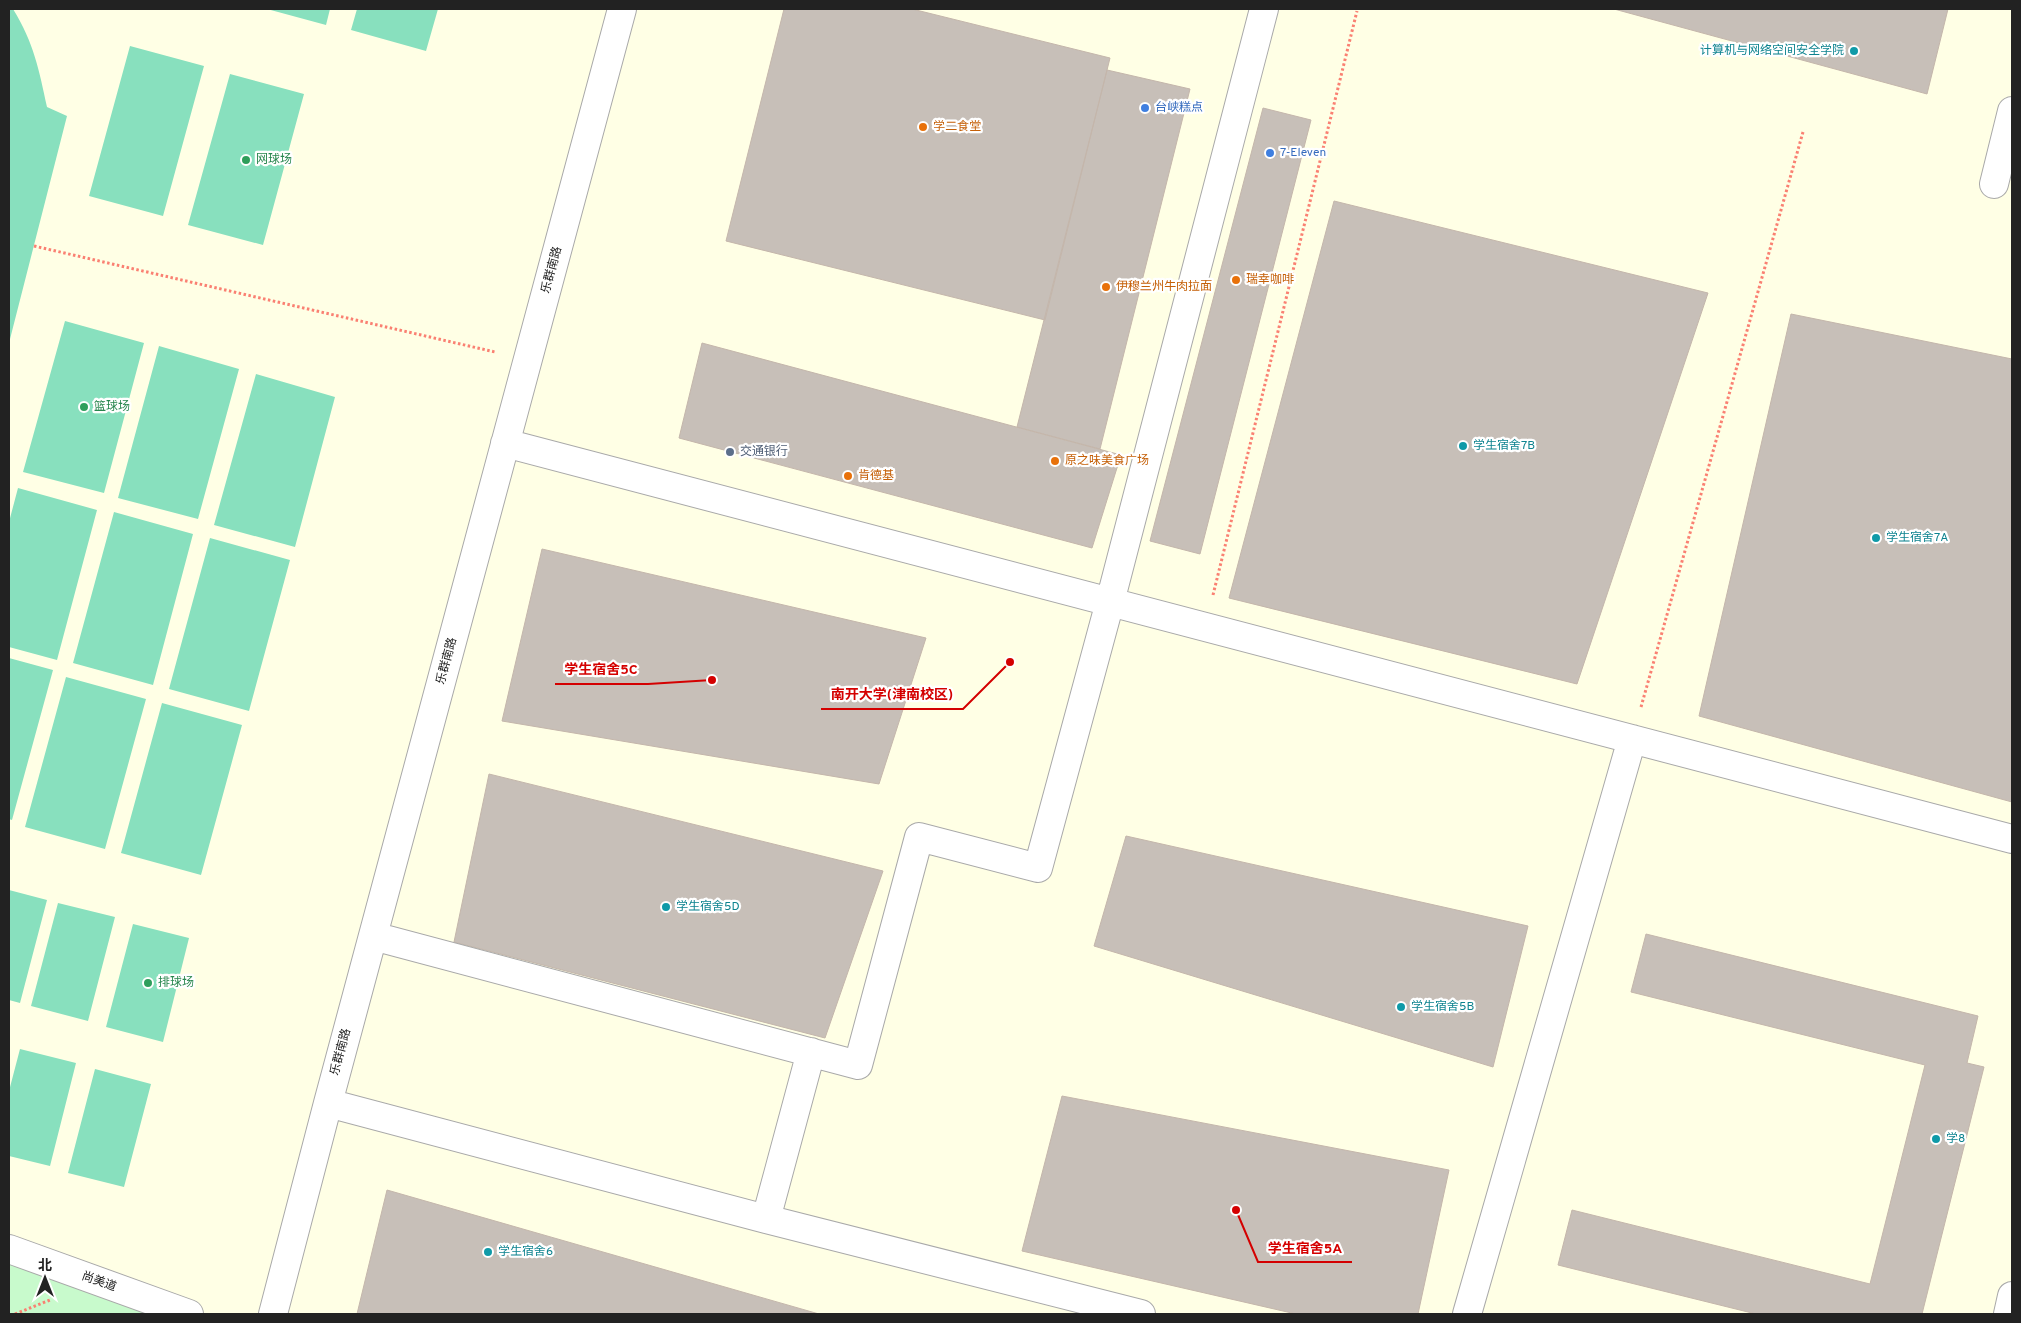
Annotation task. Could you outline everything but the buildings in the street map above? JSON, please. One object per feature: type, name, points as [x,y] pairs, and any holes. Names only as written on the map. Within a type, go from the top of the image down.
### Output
[{"type":"street","name":"乐群南路","points":[[273,1314],[622,9]]},
{"type":"street","points":[[373,936],[858,1065],[919,837],[1038,868],[1110,602],[1264,9]]},
{"type":"street","points":[[1994,184],[2012,111]]},
{"type":"street","points":[[505,444],[2012,839]]},
{"type":"street","points":[[1467,1314],[1632,739]]},
{"type":"street","points":[[766,1219],[811,1052]]},
{"type":"street","points":[[328,1103],[766,1219],[1141,1314]]},
{"type":"street","name":"尚美道","points":[[9,1249],[189,1314]]},
{"type":"street","points":[[2008,1314],[2012,1296]]},
{"type":"path","points":[[1205,628],[1357,11]]},
{"type":"path","points":[[1632,739],[1803,132]]},
{"type":"path","points":[[34,246],[528,359]]},
{"type":"shaded area","points":[[9,9],[2012,9],[2012,1314],[9,1314]]},
{"type":"green space","points":[[9,9],[13,9],[31,45],[47,107],[67,116],[9,343]]},
{"type":"green space","points":[[267,9],[330,9],[326,25]]},
{"type":"green space","points":[[357,9],[438,9],[426,51],[351,30]]},
{"type":"green space","points":[[130,46],[204,66],[163,216],[89,196]]},
{"type":"green space","name":"网球场","points":[[230,74],[304,94],[263,245],[188,225]]},
{"type":"green space","name":"篮球场","points":[[65,321],[144,343],[104,493],[23,472]]},
{"type":"green space","name":"篮球场","points":[[159,346],[239,369],[198,519],[118,498]]},
{"type":"green space","points":[[256,374],[335,397],[295,547],[214,525]]},
{"type":"green space","points":[[18,488],[97,510],[57,660],[9,647],[9,522]]},
{"type":"green space","points":[[114,512],[193,534],[153,685],[73,663]]},
{"type":"green space","points":[[210,538],[290,560],[249,711],[169,689]]},
{"type":"green space","points":[[9,658],[53,670],[12,820],[9,819]]},
{"type":"green space","points":[[66,677],[146,699],[105,849],[25,827]]},
{"type":"green space","points":[[162,703],[242,725],[201,875],[121,853]]},
{"type":"green space","points":[[9,890],[47,900],[20,1003],[9,1000]]},
{"type":"green space","points":[[58,903],[115,917],[88,1021],[31,1006]]},
{"type":"green space","name":"排球场","points":[[133,924],[189,938],[163,1042],[106,1027]]},
{"type":"green space","points":[[20,1049],[76,1063],[50,1166],[9,1156],[9,1091]]},
{"type":"green space","points":[[95,1069],[151,1084],[124,1187],[68,1173]]},
{"type":"green space","points":[[9,1252],[204,1314],[9,1314]]},
{"type":"place","name":"计算机与网络空间安全学院","points":[[1854,51]]},
{"type":"place","name":"台峡糕点","points":[[1145,108]]},
{"type":"place","name":"学二食堂","points":[[923,127]]},
{"type":"place","name":"7-Eleven","points":[[1270,153]]},
{"type":"place","name":"网球场","points":[[246,160]]},
{"type":"place","name":"瑞幸咖啡","points":[[1236,280]]},
{"type":"place","name":"伊穆兰州牛肉拉面","points":[[1106,287]]},
{"type":"place","name":"篮球场","points":[[84,407]]},
{"type":"place","name":"学生宿舍7B","points":[[1463,446]]},
{"type":"place","name":"交通银行","points":[[730,452]]},
{"type":"place","name":"原之味美食广场","points":[[1055,461]]},
{"type":"place","name":"肯德基","points":[[848,476]]},
{"type":"place","name":"学生宿舍7A","points":[[1876,538]]},
{"type":"place","name":"南开大学(津南校区)","points":[[1010,662]]},
{"type":"place","name":"学生宿舍5C","points":[[712,680]]},
{"type":"place","name":"学生宿舍5D","points":[[666,907]]},
{"type":"place","name":"排球场","points":[[148,983]]},
{"type":"place","name":"学生宿舍5B","points":[[1401,1007]]},
{"type":"place","name":"学8","points":[[1936,1139]]},
{"type":"place","name":"学生宿舍5A","points":[[1236,1210]]},
{"type":"place","name":"学生宿舍6","points":[[488,1252]]}]
